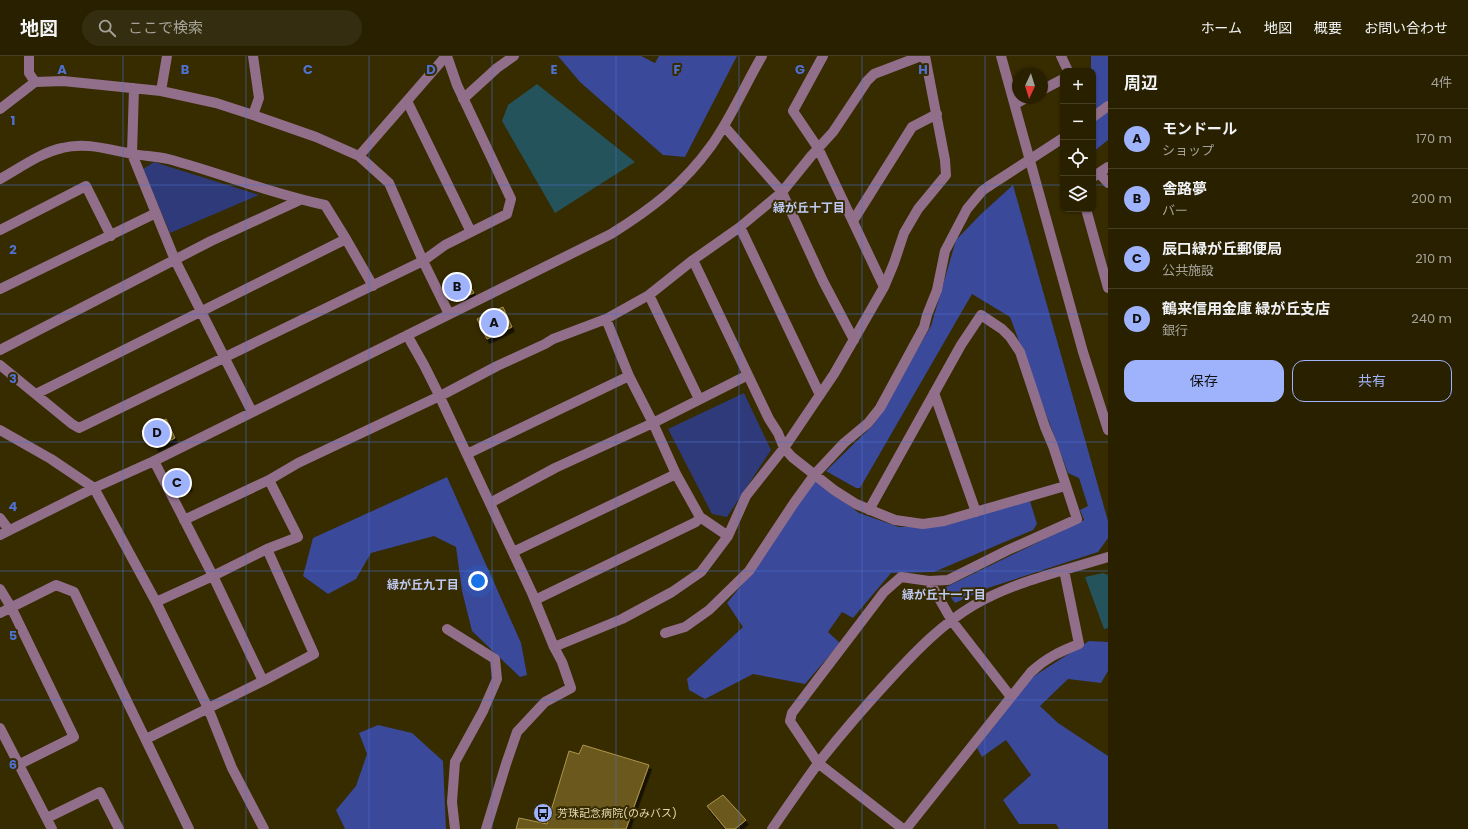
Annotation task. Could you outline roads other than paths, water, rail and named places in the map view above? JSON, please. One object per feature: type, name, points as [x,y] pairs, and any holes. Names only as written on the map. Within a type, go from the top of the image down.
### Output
[{"type":"street","points":[[29,56],[29,74],[35,82]]},
{"type":"street","points":[[161,90],[167,56]]},
{"type":"street","points":[[253,56],[259,98],[253,115]]},
{"type":"street","points":[[0,365],[72,424],[79,428],[423,261],[445,245],[507,214],[511,199],[463,99],[447,56],[359,156]]},
{"type":"street","points":[[463,99],[497,68],[514,56]]},
{"type":"street","points":[[0,518],[4,532],[94,488],[154,461],[611,234],[636,219],[661,201],[683,179],[711,146],[724,126],[762,56]]},
{"type":"street","points":[[823,56],[793,111],[818,148],[884,287]]},
{"type":"street","points":[[184,520],[269,480],[298,463],[553,339],[606,319],[649,295],[693,260],[740,227],[782,192],[833,132],[867,81],[874,74],[921,56]]},
{"type":"street","points":[[554,647],[622,619],[672,592],[701,572],[728,536],[746,496],[784,448],[834,374],[884,287],[904,233],[918,209],[946,175],[945,160],[937,114],[925,56]]},
{"type":"street","points":[[1001,56],[1012,94]]},
{"type":"street","points":[[1061,56],[1067,68]]},
{"type":"street","points":[[0,109],[35,82],[63,81],[161,90],[216,103],[253,115],[316,137],[359,156],[388,183],[449,314]]},
{"type":"street","points":[[1048,87],[1060,81]]},
{"type":"street","points":[[134,88],[132,154],[175,260],[252,412]]},
{"type":"street","points":[[407,101],[471,232]]},
{"type":"street","points":[[1015,104],[1083,352],[1108,430]]},
{"type":"street","points":[[1096,115],[1108,106]]},
{"type":"street","points":[[853,221],[912,127],[937,114]]},
{"type":"street","points":[[724,126],[782,192],[823,281],[854,340]]},
{"type":"street","points":[[665,633],[685,627],[710,610],[749,570],[815,474],[844,443],[868,423],[880,408],[924,327],[937,290],[945,251],[967,210],[982,191],[1060,140]]},
{"type":"street","points":[[0,179],[47,153],[64,147],[87,145],[132,154],[166,158],[300,200],[325,205],[373,286]]},
{"type":"street","points":[[1108,167],[1096,175],[1108,182]]},
{"type":"street","points":[[0,230],[86,186],[110,236]]},
{"type":"street","points":[[0,350],[211,241],[300,200]]},
{"type":"street","points":[[1087,212],[1108,288]]},
{"type":"street","points":[[0,289],[156,213]]},
{"type":"street","points":[[740,227],[820,395]]},
{"type":"street","points":[[36,394],[346,239]]},
{"type":"street","points":[[693,260],[784,448],[792,457],[834,490],[856,504],[895,520],[923,524],[944,521],[1065,486]]},
{"type":"street","points":[[649,295],[699,399]]},
{"type":"street","points":[[868,510],[961,346],[981,315],[1002,329],[1010,337],[1020,352],[1077,519],[1008,550],[948,580],[929,581],[900,577],[884,592],[792,713],[790,721],[818,763],[903,829]]},
{"type":"street","points":[[606,319],[629,376],[653,422],[676,474],[700,517],[728,536]]},
{"type":"street","points":[[407,335],[439,395],[514,552],[554,647],[562,662],[571,688],[545,702],[518,732],[506,764],[486,829]]},
{"type":"street","points":[[490,503],[555,468],[748,375]]},
{"type":"street","points":[[467,454],[629,376]]},
{"type":"street","points":[[934,393],[976,512]]},
{"type":"street","points":[[0,430],[51,459],[94,488],[156,602],[208,708],[232,768],[264,829]]},
{"type":"street","points":[[154,461],[213,576],[263,681]]},
{"type":"street","points":[[514,552],[676,474]]},
{"type":"street","points":[[156,602],[267,549],[298,537],[269,480]]},
{"type":"street","points":[[535,600],[696,522],[700,517]]},
{"type":"street","points":[[146,739],[314,654],[267,549]]},
{"type":"street","points":[[772,829],[818,763],[861,711],[930,637],[974,605],[1007,589],[1108,557]]},
{"type":"street","points":[[906,829],[1031,672],[1044,660],[1058,652],[1079,644],[1064,570]]},
{"type":"street","points":[[929,581],[952,621],[1011,697]]},
{"type":"street","points":[[0,613],[56,585],[74,592],[189,829]]},
{"type":"street","points":[[0,588],[11,607],[74,737],[18,765]]},
{"type":"street","points":[[447,630],[495,659],[497,678],[483,710],[455,762],[452,802],[455,829]]},
{"type":"street","points":[[0,728],[52,829]]},
{"type":"street","points":[[47,818],[100,792],[119,829]]},
{"type":"place","name":"舎路夢","points":[[457,287]]},
{"type":"place","name":"モンドール","points":[[494,323]]},
{"type":"place","name":"鶴来信用金庫 緑が丘支店","points":[[157,433]]},
{"type":"place","name":"辰口緑が丘郵便局","points":[[177,483]]},
{"type":"place","name":"芳珠記念病院(のみバス)","points":[[543,813]]},
{"type":"district","name":"緑が丘十丁目","points":[[809,208]]},
{"type":"district","name":"緑が丘九丁目","points":[[423,585]]},
{"type":"district","name":"緑が丘十一丁目","points":[[944,595]]}]
